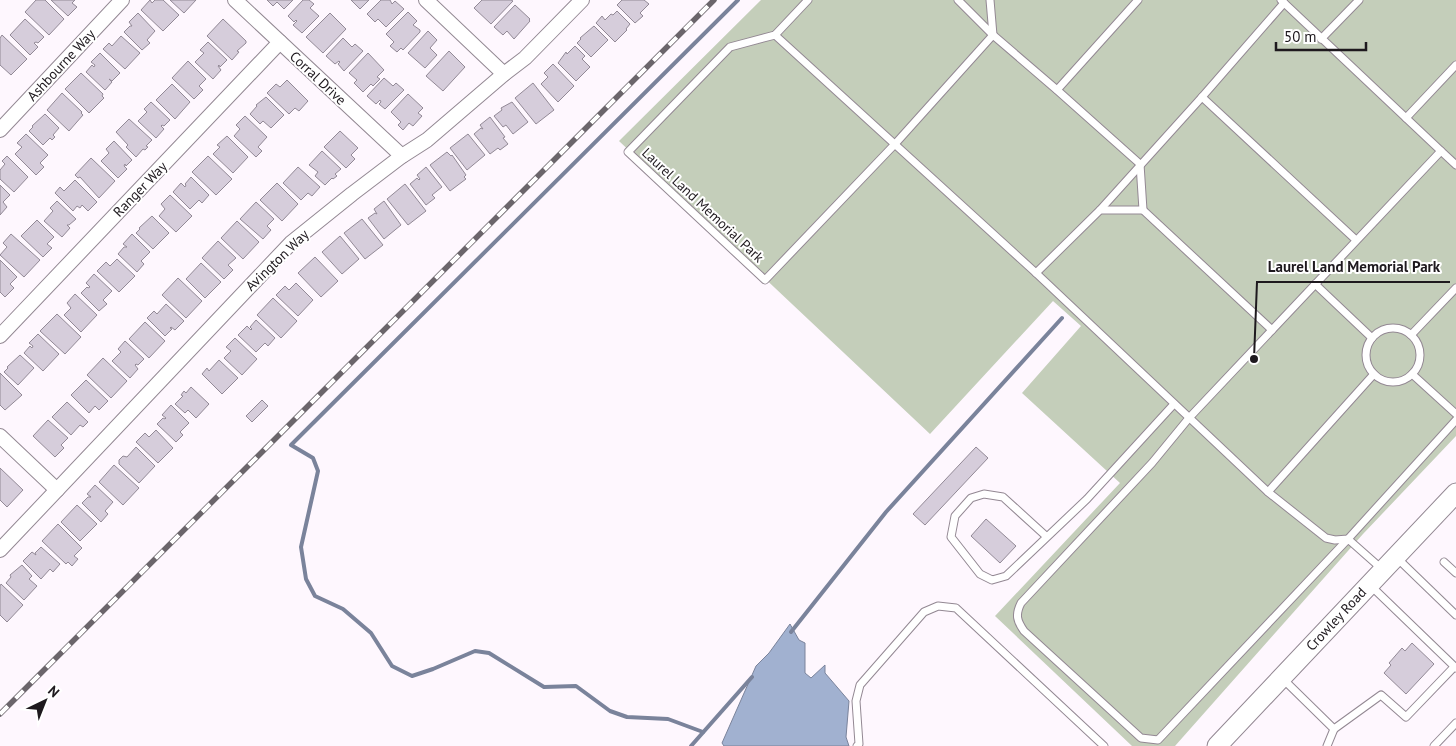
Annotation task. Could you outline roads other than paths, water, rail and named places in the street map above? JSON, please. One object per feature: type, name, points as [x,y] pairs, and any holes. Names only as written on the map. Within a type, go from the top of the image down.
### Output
[{"type":"main road","name":"Crowley Road","points":[[1217,746],[1456,493]]},
{"type":"street","name":"Ashbourne Way","points":[[0,130],[122,0]]},
{"type":"street","name":"Corral Drive","points":[[235,0],[402,156]]},
{"type":"street","points":[[426,0],[504,74]]},
{"type":"street","name":"Avington Way","points":[[0,550],[291,243],[402,156],[427,140],[525,58],[582,0]]},
{"type":"street","name":"Ranger Way","points":[[0,336],[280,42]]},
{"type":"street","points":[[0,436],[57,490]]},
{"type":"lane","points":[[808,0],[775,35],[1036,273],[1268,492],[1326,538],[1348,540],[1389,564],[1456,615]]},
{"type":"lane","points":[[958,0],[993,35],[1140,164],[1143,210]]},
{"type":"lane","points":[[990,0],[993,35]]},
{"type":"lane","points":[[1057,90],[1138,0]]},
{"type":"lane","points":[[1321,39],[1358,0]]},
{"type":"lane","points":[[1036,273],[1100,210],[1202,97],[1282,2],[1456,165]]},
{"type":"lane","name":"Laurel Land Memorial Park","points":[[775,35],[730,47],[628,152],[765,280],[895,144],[993,35]]},
{"type":"lane","points":[[1406,118],[1456,64]]},
{"type":"lane","points":[[1202,97],[1356,240]]},
{"type":"lane","points":[[1441,151],[1189,418],[1152,463],[1021,603],[1017,611],[1017,621],[1024,631],[1140,738],[1158,740],[1348,540],[1456,420]]},
{"type":"lane","points":[[1100,210],[1143,210],[1272,330]]},
{"type":"lane","points":[[1315,284],[1372,338]]},
{"type":"lane","points":[[1411,335],[1456,288]]},
{"type":"lane","points":[[1395,328],[1404,330],[1411,335],[1420,350],[1417,367],[1412,374],[1398,382],[1389,382],[1374,374],[1367,361],[1368,345],[1372,338],[1378,332],[1395,328]]},
{"type":"lane","points":[[1268,492],[1374,374]]},
{"type":"lane","points":[[1412,374],[1456,414]]},
{"type":"lane","points":[[1048,537],[1003,497],[984,494],[971,498],[955,516],[951,537],[980,574],[992,580],[1006,576],[1048,537],[1087,500],[1174,404]]},
{"type":"lane","points":[[1444,562],[1456,573]]},
{"type":"lane","points":[[1327,746],[1334,729],[1381,695],[1406,717],[1455,667],[1370,584]]},
{"type":"lane","points":[[857,746],[859,744],[856,701],[860,685],[924,612],[938,606],[956,608],[1104,746]]},
{"type":"lane","points":[[1281,678],[1334,729]]},
{"type":"lane","points":[[1434,746],[1456,723]]},
{"type":"water","points":[[790,624],[799,640],[805,643],[805,673],[811,678],[825,665],[825,673],[849,701],[846,737],[849,746],[724,746],[722,743],[756,666],[769,653]]},
{"type":"waterway","points":[[703,732],[668,719],[627,717],[610,711],[576,686],[544,687],[489,653],[475,651],[412,676],[392,666],[371,633],[343,609],[315,596],[306,579],[301,547],[318,471],[313,458],[291,445],[738,0]]},
{"type":"waterway","points":[[791,632],[886,512],[1062,318]]},
{"type":"waterway","points":[[691,746],[752,677]]},
{"type":"railway","points":[[0,714],[714,0]]},
{"type":"place","name":"Laurel Land Memorial Park","points":[[1254,359]]}]
